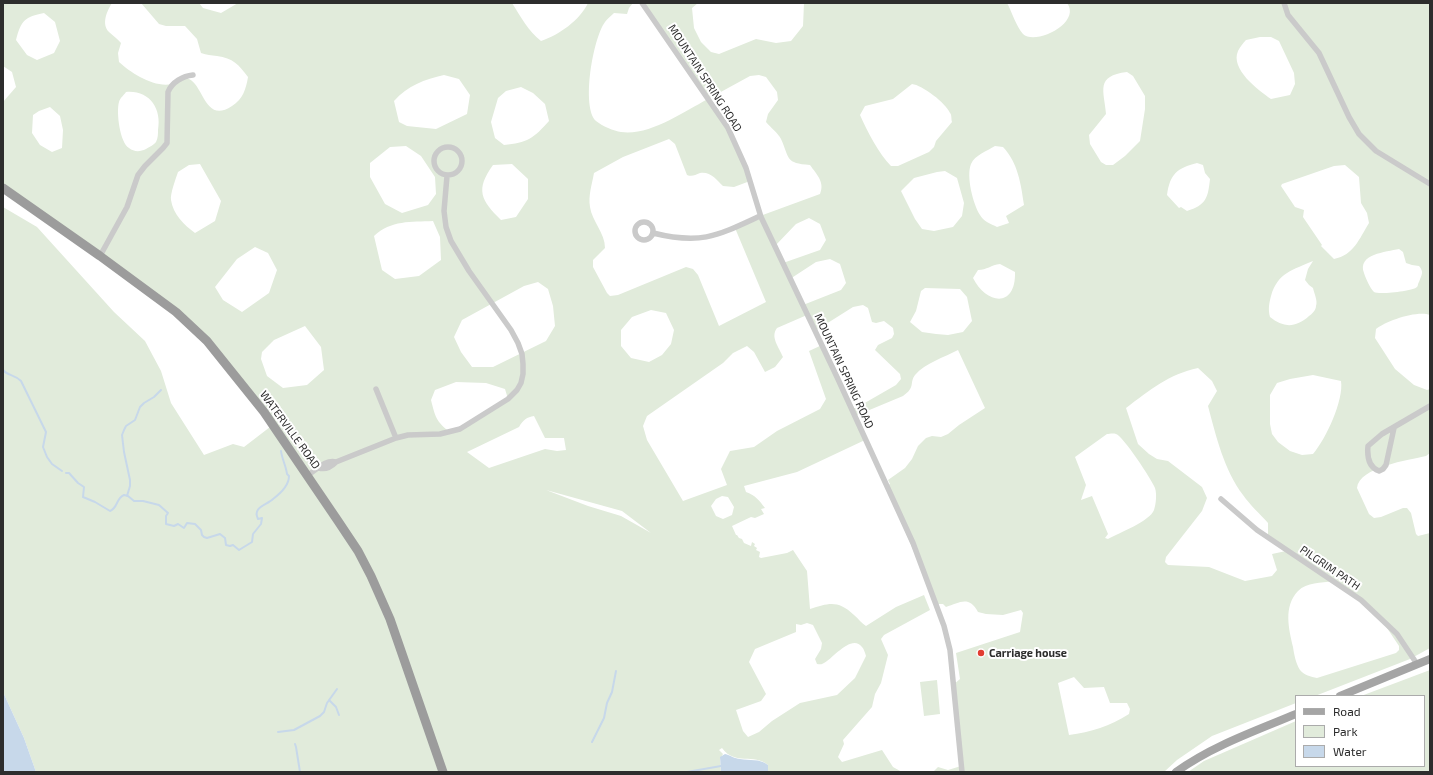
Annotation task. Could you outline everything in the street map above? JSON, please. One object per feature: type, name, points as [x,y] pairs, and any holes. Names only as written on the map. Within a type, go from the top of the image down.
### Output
[{"type":"highway","name":"WATERVILLE ROAD","points":[[3,188],[100,256],[176,312],[207,341],[264,412],[358,551],[380,596],[443,772]]},
{"type":"main road","points":[[1342,695],[1430,659]]},
{"type":"main road","points":[[1176,772],[1189,763],[1224,744],[1295,714]]},
{"type":"street","name":"MOUNTAIN SPRING ROAD","points":[[642,3],[728,128],[746,168],[760,216],[835,372],[913,543],[944,626],[950,650],[962,772]]},
{"type":"street","points":[[1284,3],[1288,15],[1319,53],[1348,117],[1359,134],[1376,151],[1430,184]]},
{"type":"street","points":[[100,256],[127,205],[138,175],[167,143],[169,89],[173,84],[181,79],[188,75],[193,75]]},
{"type":"street","points":[[449,147],[454,148],[459,152],[462,157],[462,162],[461,168],[457,172],[447,176],[437,171],[433,160],[438,150],[449,147]]},
{"type":"street","points":[[308,475],[319,468],[325,469],[336,462],[396,438],[408,435],[440,434],[460,429],[508,399],[521,383],[523,374],[522,354],[511,330],[469,271],[451,241],[446,227],[444,211],[447,176]]},
{"type":"street","points":[[653,233],[672,238],[696,239],[710,237],[728,231],[760,216]]},
{"type":"street","points":[[376,389],[396,438]]},
{"type":"street","points":[[1394,428],[1386,465],[1379,472],[1370,464],[1367,456],[1368,446],[1382,434],[1430,406]]},
{"type":"street","name":"PILGRIM PATH","points":[[1221,499],[1257,530],[1361,600],[1397,634],[1417,664]]},
{"type":"green space","points":[[3,3],[112,3],[108,10],[105,25],[109,32],[121,43],[118,53],[119,62],[143,79],[158,84],[172,84],[183,77],[189,79],[194,83],[210,107],[216,110],[223,110],[232,106],[241,97],[245,90],[248,77],[245,73],[235,63],[227,58],[201,53],[197,39],[185,26],[166,26],[159,24],[141,3],[199,3],[203,8],[221,13],[238,3],[512,3],[528,28],[541,41],[562,31],[580,15],[588,3],[633,3],[627,14],[614,13],[606,21],[601,30],[596,42],[590,72],[589,88],[589,102],[596,121],[615,131],[632,132],[655,127],[708,99],[642,3],[698,3],[692,8],[694,28],[701,42],[711,52],[719,54],[756,39],[776,43],[791,41],[803,26],[804,3],[1007,3],[1023,34],[1029,37],[1037,37],[1046,35],[1063,25],[1068,18],[1070,11],[1067,3],[1430,3],[1430,315],[1410,315],[1387,323],[1376,329],[1375,338],[1395,369],[1414,385],[1427,390],[1430,389],[1430,453],[1426,456],[1397,462],[1375,470],[1366,475],[1360,481],[1357,488],[1369,514],[1374,518],[1407,508],[1411,513],[1416,534],[1418,536],[1430,533],[1430,648],[1410,659],[1318,695],[1295,695],[1295,703],[1212,736],[1177,760],[1164,772],[929,772],[934,771],[938,767],[948,770],[961,766],[953,685],[960,679],[956,653],[1020,632],[1023,613],[1021,610],[1003,615],[986,614],[978,612],[971,603],[967,602],[959,602],[946,607],[943,604],[936,604],[886,486],[890,484],[888,480],[905,468],[912,459],[918,446],[926,438],[932,436],[941,437],[948,434],[985,408],[958,350],[919,371],[913,378],[910,390],[903,396],[855,416],[865,440],[797,472],[744,486],[746,492],[757,498],[765,508],[761,509],[764,514],[755,518],[751,517],[732,526],[736,535],[742,539],[744,543],[751,546],[752,542],[755,544],[754,546],[757,548],[756,550],[760,552],[759,557],[761,558],[787,553],[793,550],[807,571],[810,609],[828,604],[838,605],[856,616],[866,626],[896,607],[924,595],[930,610],[884,635],[881,639],[888,655],[881,683],[875,694],[872,707],[843,740],[844,744],[838,757],[842,762],[882,750],[893,767],[902,772],[768,772],[768,765],[763,762],[733,757],[722,748],[719,750],[723,754],[720,759],[721,772],[36,772],[24,738],[3,692],[3,207],[37,227],[114,312],[145,341],[161,371],[171,403],[204,455],[233,444],[244,447],[270,427],[264,412],[176,312],[3,190],[3,102],[16,87],[12,72],[3,66]],"holes":[[[44,13],[55,22],[60,41],[54,53],[37,60],[27,55],[16,40],[22,24],[28,18]],[[1260,37],[1271,37],[1279,41],[1294,73],[1295,84],[1290,95],[1271,99],[1253,85],[1241,72],[1238,65],[1238,51],[1246,40]],[[1127,72],[1133,76],[1145,96],[1145,109],[1140,141],[1125,156],[1113,165],[1106,165],[1101,162],[1090,144],[1089,135],[1106,114],[1103,91],[1106,81],[1110,77]],[[444,75],[459,79],[470,95],[467,114],[436,129],[407,126],[399,122],[394,101],[411,87]],[[759,75],[766,77],[777,92],[778,100],[768,114],[766,122],[780,137],[790,159],[796,163],[810,165],[818,175],[822,186],[820,194],[760,216],[735,228],[766,302],[719,326],[698,275],[693,269],[686,267],[618,295],[610,296],[593,267],[593,260],[605,248],[603,237],[593,217],[590,207],[590,194],[594,173],[623,157],[669,139],[675,144],[687,175],[692,176],[700,173],[707,173],[713,176],[723,186],[734,187],[750,181],[728,128],[708,99],[750,76]],[[912,84],[927,91],[944,104],[951,114],[952,122],[929,152],[898,166],[891,166],[878,149],[860,115],[865,106],[893,99]],[[521,87],[533,93],[545,104],[549,121],[530,139],[519,143],[504,145],[495,138],[491,122],[498,98],[506,91]],[[126,92],[134,92],[147,97],[156,108],[158,114],[159,122],[156,142],[144,150],[137,151],[131,149],[126,145],[121,134],[118,107],[120,99]],[[50,107],[60,116],[63,130],[62,148],[52,152],[40,145],[32,133],[33,115]],[[406,146],[421,156],[435,177],[436,194],[428,205],[402,213],[385,204],[370,177],[370,163],[390,147]],[[995,146],[1003,147],[1012,160],[1018,174],[1024,205],[1006,216],[1009,223],[997,227],[983,219],[977,210],[971,190],[969,175],[971,164],[975,158]],[[1197,163],[1203,165],[1205,173],[1210,179],[1205,200],[1198,206],[1187,211],[1181,207],[1179,208],[1167,195],[1170,182],[1184,167]],[[200,164],[221,201],[215,221],[195,233],[180,219],[172,205],[172,190],[178,172],[189,165]],[[512,164],[528,179],[528,199],[516,217],[501,220],[494,213],[485,200],[483,194],[482,188],[484,181],[493,165]],[[1345,165],[1359,177],[1361,203],[1367,213],[1369,223],[1355,246],[1346,254],[1334,259],[1321,246],[1322,245],[1303,217],[1304,210],[1295,207],[1281,186],[1282,184],[1334,166]],[[945,171],[957,178],[964,203],[962,216],[953,227],[934,231],[922,229],[915,219],[901,191],[914,178]],[[809,218],[820,224],[826,240],[820,250],[783,263],[775,246],[796,224]],[[433,221],[440,237],[441,260],[419,276],[395,279],[382,270],[374,236],[394,224]],[[255,247],[268,253],[277,270],[269,293],[242,312],[223,300],[215,287],[237,259]],[[1399,249],[1403,252],[1406,263],[1419,266],[1422,270],[1422,275],[1417,287],[1396,292],[1374,292],[1367,281],[1363,267],[1365,262],[1374,255]],[[830,259],[840,264],[846,283],[841,290],[803,305],[790,279],[816,262]],[[1313,261],[1308,269],[1305,280],[1313,288],[1317,302],[1313,313],[1304,320],[1299,323],[1285,325],[1270,317],[1269,304],[1274,288],[1278,282],[1282,277]],[[1000,264],[1015,272],[1014,284],[1011,292],[1006,297],[999,299],[985,293],[973,278],[978,270]],[[538,282],[548,289],[553,306],[555,326],[546,341],[493,367],[472,367],[461,352],[454,337],[462,320],[524,286]],[[925,288],[960,289],[967,297],[972,321],[963,332],[948,335],[922,332],[910,322],[916,311],[921,291]],[[863,305],[868,308],[872,322],[876,323],[884,321],[893,328],[894,334],[892,338],[878,345],[875,350],[900,374],[901,379],[896,385],[854,408],[822,345],[809,351],[826,399],[820,409],[777,431],[754,447],[730,451],[721,469],[727,485],[683,501],[647,440],[643,426],[647,416],[723,363],[733,353],[747,346],[754,352],[765,372],[775,367],[783,357],[777,346],[774,335],[775,331],[777,328],[807,315],[815,331],[853,307]],[[651,310],[666,313],[674,330],[671,344],[662,355],[649,362],[631,358],[621,346],[621,330],[632,317]],[[305,326],[321,347],[324,370],[307,385],[283,388],[267,376],[261,359],[262,352],[274,340]],[[1198,368],[1212,381],[1217,391],[1208,406],[1226,464],[1236,485],[1243,495],[1268,523],[1268,538],[1286,551],[1272,554],[1277,570],[1272,576],[1245,581],[1209,567],[1168,565],[1165,562],[1166,557],[1202,511],[1207,498],[1202,487],[1168,461],[1157,459],[1138,444],[1126,408],[1143,395],[1178,374]],[[1313,375],[1341,381],[1340,398],[1333,419],[1323,439],[1313,454],[1302,455],[1290,451],[1278,442],[1272,434],[1270,424],[1270,395],[1277,383]],[[456,382],[486,383],[505,389],[508,399],[450,432],[439,422],[431,400],[435,390]],[[534,416],[545,438],[564,438],[566,450],[557,451],[545,449],[489,468],[467,452],[519,427],[522,422],[529,417]],[[1107,434],[1116,434],[1125,442],[1153,483],[1156,493],[1154,510],[1147,518],[1108,539],[1105,538],[1108,534],[1092,496],[1081,500],[1086,485],[1075,457]],[[546,490],[622,511],[651,533],[621,516],[588,506]],[[722,496],[728,497],[734,507],[732,515],[723,519],[716,516],[711,506],[716,499]],[[1333,581],[1379,616],[1399,646],[1399,650],[1396,653],[1317,678],[1300,670],[1296,662],[1288,618],[1290,604],[1293,597],[1302,588],[1314,583]],[[807,623],[813,625],[822,643],[821,649],[815,659],[817,664],[823,664],[842,648],[853,643],[862,647],[866,656],[855,678],[837,695],[800,703],[772,721],[759,732],[748,737],[743,731],[736,710],[761,701],[766,694],[749,662],[755,649],[796,632],[796,624],[801,625]],[[1074,677],[1084,688],[1104,687],[1110,703],[1127,703],[1130,709],[1129,714],[1115,722],[1085,732],[1069,735],[1058,683]]]},
{"type":"green space","points":[[1430,670],[1430,772],[1188,772],[1204,761],[1295,721],[1295,767],[1425,767],[1425,695],[1364,695]]},
{"type":"green space","points":[[937,680],[940,714],[924,716],[920,682]]},
{"type":"water","points":[[3,692],[24,738],[36,772],[3,772]]},
{"type":"water","points":[[725,754],[738,759],[761,761],[768,765],[768,772],[721,772],[720,757]]},
{"type":"waterway","points":[[3,370],[21,381],[46,432],[43,447],[47,457],[52,464],[62,471]]},
{"type":"waterway","points":[[127,496],[130,480],[122,435],[126,426],[135,420],[140,407],[161,390]]},
{"type":"waterway","points":[[66,473],[69,473],[84,487],[83,497],[110,511],[113,510],[121,496],[124,495],[128,496],[134,501],[143,501],[159,505],[168,513],[166,516],[166,524],[174,526],[178,524],[184,528],[187,523],[195,524],[201,530],[204,537],[207,538],[220,534],[225,538],[226,545],[233,545],[239,550],[252,542],[253,534],[261,524],[262,518],[258,519],[257,515],[259,509],[279,494],[288,483],[289,476],[287,474],[281,451]]},
{"type":"waterway","points":[[592,742],[604,718],[607,703],[612,692],[616,671]]},
{"type":"waterway","points":[[278,732],[294,730],[320,716],[324,712],[327,703],[337,689]]},
{"type":"waterway","points":[[329,700],[336,707],[339,715]]},
{"type":"waterway","points":[[295,744],[300,772]]},
{"type":"waterway","points":[[687,772],[721,766]]},
{"type":"place","name":"Carriage house","points":[[981,653]]}]
